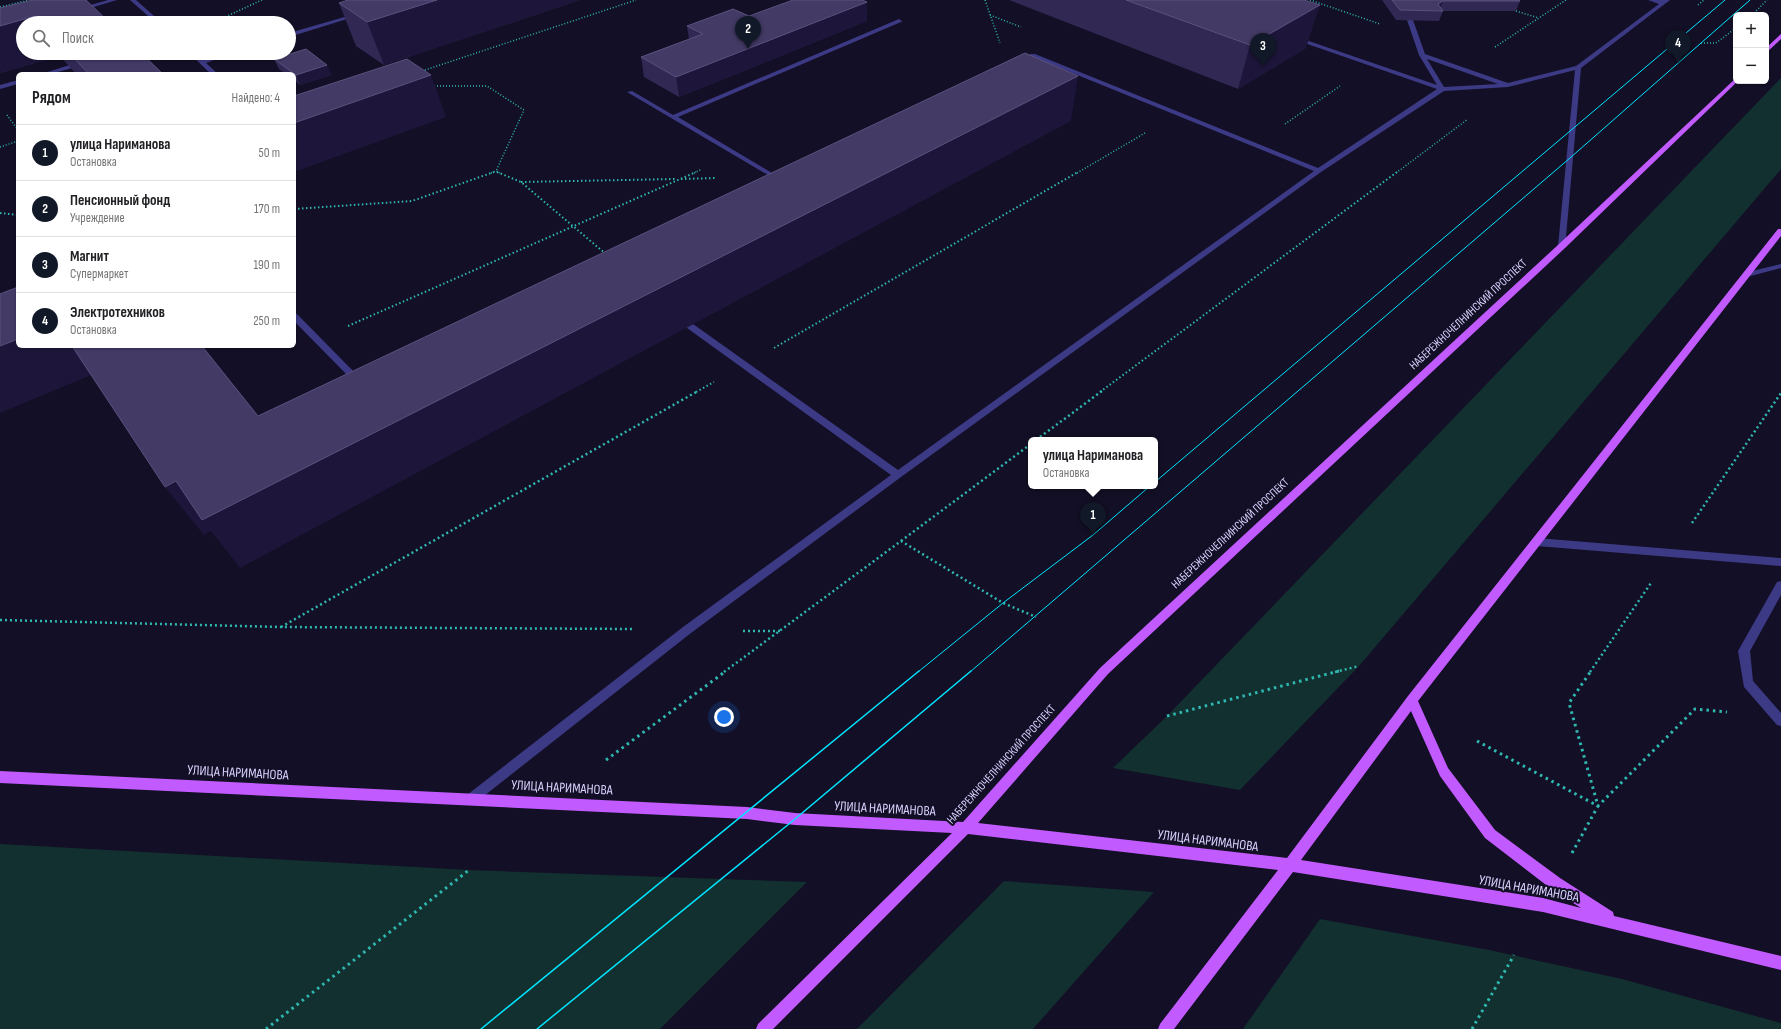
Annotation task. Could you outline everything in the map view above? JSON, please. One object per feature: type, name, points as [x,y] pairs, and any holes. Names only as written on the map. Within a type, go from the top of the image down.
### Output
[{"type":"main road","points":[[1769,48],[1781,36]]},
{"type":"main road","name":"НАБЕРЕЖНОЧЕЛНИНСКИЙ ПРОСПЕКТ","points":[[763,1029],[966,828],[1104,671],[1562,246],[1733,83]]},
{"type":"main road","points":[[1166,1029],[1412,700],[1781,231]]},
{"type":"main road","points":[[1412,700],[1444,772],[1490,834],[1555,883],[1614,921]]},
{"type":"main road","name":"УЛИЦА НАРИМАНОВА","points":[[0,777],[747,813],[795,819],[966,828],[1290,865],[1543,905],[1614,921],[1781,963]]},
{"type":"street","points":[[71,12],[114,0]]},
{"type":"street","points":[[133,0],[150,16]]},
{"type":"street","points":[[1651,0],[1665,2]]},
{"type":"street","points":[[1291,36],[1442,89],[1508,85],[1578,67],[1665,2]]},
{"type":"street","points":[[296,33],[363,13]]},
{"type":"street","points":[[1410,20],[1422,55],[1442,89]]},
{"type":"street","points":[[673,116],[899,21]]},
{"type":"street","points":[[1008,67],[1033,55],[1318,170]]},
{"type":"street","points":[[1422,55],[1508,85]]},
{"type":"street","points":[[208,60],[202,62],[213,72]]},
{"type":"street","points":[[51,72],[70,67]]},
{"type":"street","points":[[1562,246],[1578,67]]},
{"type":"street","points":[[0,87],[16,83]]},
{"type":"street","points":[[471,799],[688,630],[898,475],[1318,170],[1442,89]]},
{"type":"street","points":[[630,92],[673,116],[775,178]]},
{"type":"street","points":[[1747,275],[1781,266]]},
{"type":"street","points":[[296,318],[354,377],[369,370]]},
{"type":"street","points":[[690,326],[898,475]]},
{"type":"street","points":[[1537,542],[1781,562]]},
{"type":"street","points":[[1779,719],[1748,683],[1744,650],[1781,585]]},
{"type":"path","points":[[0,7],[29,0]]},
{"type":"path","points":[[227,16],[262,0]]},
{"type":"path","points":[[417,72],[636,0]]},
{"type":"path","points":[[985,0],[1008,67]]},
{"type":"path","points":[[1310,0],[1416,36]]},
{"type":"path","points":[[1463,69],[1566,0]]},
{"type":"path","points":[[1755,12],[1767,0]]},
{"type":"path","points":[[1516,11],[1539,18]]},
{"type":"path","points":[[990,15],[1026,29]]},
{"type":"path","points":[[1701,43],[1708,45],[1721,41],[1733,31]]},
{"type":"path","points":[[1283,125],[1372,65]]},
{"type":"path","points":[[1040,437],[1490,103],[1508,85]]},
{"type":"path","points":[[426,86],[487,86],[524,110],[496,171]]},
{"type":"path","points":[[5,113],[16,127]]},
{"type":"path","points":[[0,146],[16,142]]},
{"type":"path","points":[[319,340],[574,225],[737,154]]},
{"type":"path","points":[[296,209],[412,202],[496,171],[521,182],[574,225],[609,256]]},
{"type":"path","points":[[521,182],[719,178]]},
{"type":"path","points":[[0,213],[16,215]]},
{"type":"path","points":[[1598,806],[1570,703],[1781,393]]},
{"type":"path","points":[[606,760],[1028,446]]},
{"type":"path","points":[[901,541],[1003,603],[1036,617]]},
{"type":"path","points":[[0,620],[281,627],[780,632]]},
{"type":"path","points":[[1167,716],[1359,666]]},
{"type":"path","points":[[1568,860],[1598,806],[1696,709],[1779,719]]},
{"type":"path","points":[[1477,741],[1598,806]]},
{"type":"path","points":[[266,1029],[470,870]]},
{"type":"path","points":[[1472,1029],[1514,955]]},
{"type":"green space","points":[[1781,78],[1781,169],[1359,666],[1240,790],[1113,768],[1167,716]]},
{"type":"green space","points":[[0,844],[469,870],[807,882],[660,1029],[0,1029]]},
{"type":"green space","points":[[1004,881],[1154,892],[1033,1029],[857,1029]]},
{"type":"green space","points":[[1320,919],[1489,950],[1622,979],[1781,1023],[1781,1029],[1243,1029]]},
{"type":"building","points":[[33,0],[86,0],[103,16],[16,16],[16,21],[0,26],[0,8]]},
{"type":"building","points":[[348,0],[437,0],[367,22],[339,3]]},
{"type":"building","points":[[793,0],[862,0],[867,2],[676,77],[641,57],[703,34],[687,26],[733,9],[749,16]]},
{"type":"building","points":[[1126,0],[1304,0],[1320,5],[1250,45]]},
{"type":"building","points":[[1392,0],[1520,1],[1443,1],[1438,4],[1443,11],[1400,10]]},
{"type":"building","points":[[306,49],[327,65],[296,75],[296,72],[292,72],[275,60],[296,60],[296,52]]},
{"type":"building","points":[[1025,53],[1078,76],[202,520],[176,481],[165,487],[73,348],[204,348],[258,416]]},
{"type":"building","points":[[407,59],[431,75],[296,122],[296,95]]},
{"type":"building","points":[[76,60],[148,60],[161,72],[87,72]]},
{"type":"building","points":[[16,288],[16,340],[0,346],[0,294]]},
{"type":"tram line","points":[[1158,479],[1725,0]]},
{"type":"tram line","points":[[970,672],[1570,158],[1750,0]]},
{"type":"tram line","points":[[918,672],[1003,603],[1093,535],[1147,489]]},
{"type":"tram line","points":[[481,1029],[919,671]]},
{"type":"tram line","points":[[537,1029],[795,819],[971,671]]},
{"type":"place","name":"Пенсионный фонд","points":[[748,49]]},
{"type":"place","name":"Электротехников","points":[[1678,63]]},
{"type":"place","name":"Магнит","points":[[1263,66]]},
{"type":"place","name":"улица Нариманова","points":[[1093,535]]}]
